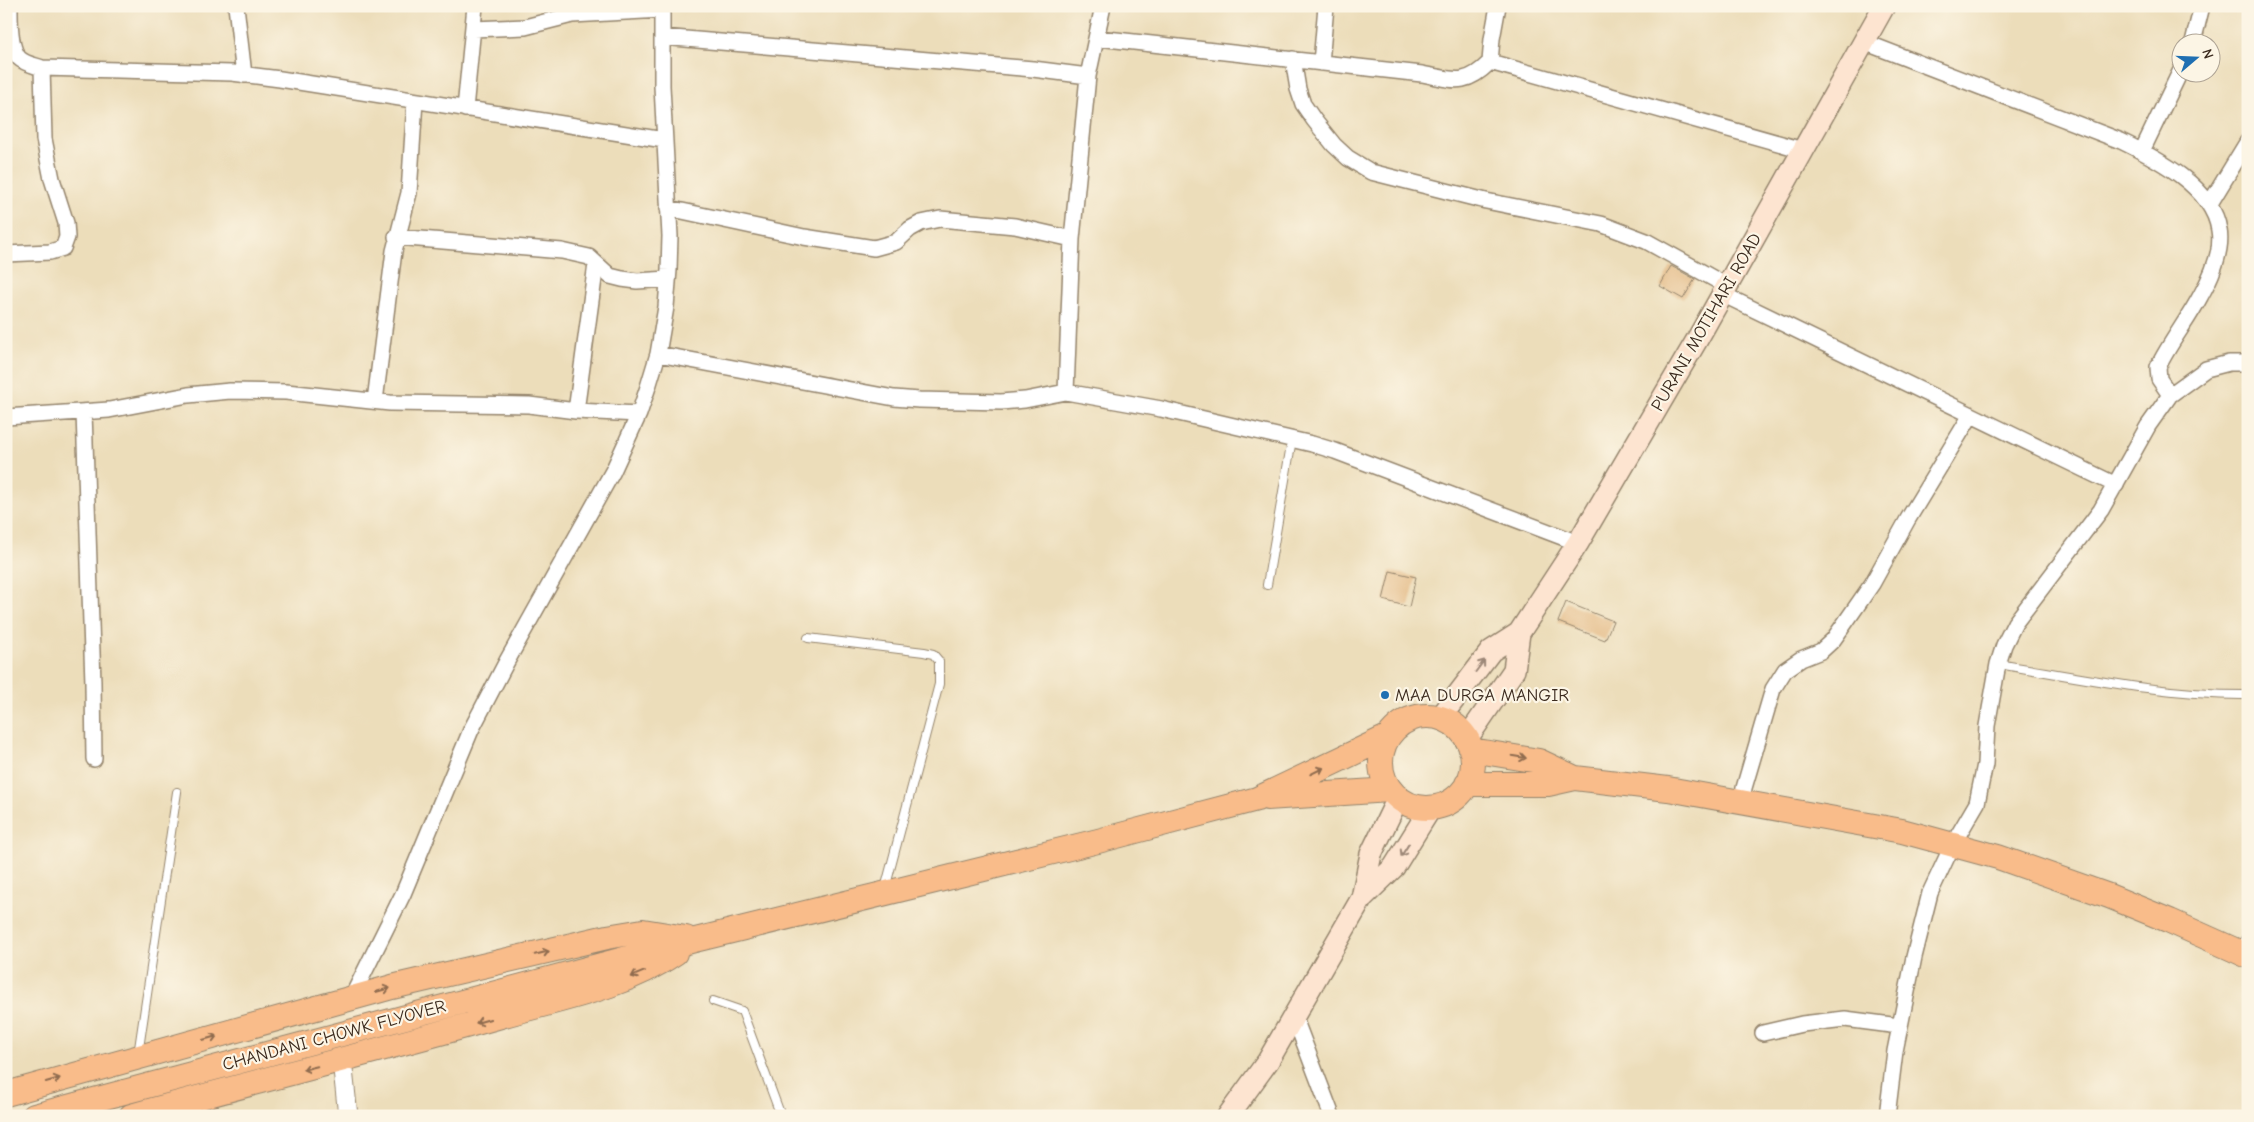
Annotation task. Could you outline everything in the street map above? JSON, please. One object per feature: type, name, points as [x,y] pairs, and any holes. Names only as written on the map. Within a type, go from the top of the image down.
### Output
[{"type":"main road","name":"PURANI MOTIHARI ROAD","points":[[1440,718],[1491,652],[1519,634],[1578,543],[1804,150],[1884,6]]},
{"type":"main road","name":"PURANI MOTIHARI ROAD","points":[[1469,745],[1514,670],[1519,634]]},
{"type":"main road","points":[[1429,716],[1451,723],[1469,745],[1472,773],[1467,784],[1452,801],[1430,808],[1414,806],[1394,794],[1381,769],[1384,746],[1389,736],[1397,727],[1412,719],[1429,716]]},
{"type":"main road","points":[[1257,799],[1389,736]]},
{"type":"main road","points":[[1469,745],[1539,761],[1574,778],[1668,789],[1892,829],[1953,844],[2109,896],[2244,947]]},
{"type":"main road","points":[[1467,784],[1548,784],[1574,778]]},
{"type":"main road","points":[[1257,799],[1394,794]]},
{"type":"main road","points":[[1362,898],[1372,854],[1394,794]]},
{"type":"main road","name":"CHANDANI CHOWK FLYOVER","points":[[34,1116],[695,940],[1098,841],[1257,799]]},
{"type":"main road","points":[[1228,1116],[1268,1061],[1362,898],[1394,867],[1430,808]]},
{"type":"main road","points":[[6,1094],[105,1065],[138,1058],[392,987],[627,933],[643,931],[695,940]]},
{"type":"main road","points":[[131,1116],[342,1060],[621,981],[658,964],[695,940]]},
{"type":"street","points":[[10,6],[14,49],[18,58],[26,63],[42,68],[244,75],[664,140]]},
{"type":"street","points":[[236,6],[244,75]]},
{"type":"street","points":[[465,109],[475,6]]},
{"type":"street","points":[[1066,392],[1072,239],[1088,76],[1098,38],[1103,6]]},
{"type":"street","points":[[1321,62],[1326,6]]},
{"type":"street","points":[[1098,38],[1321,62],[1451,80],[1466,80],[1479,73],[1490,62],[1498,6]]},
{"type":"street","points":[[2196,32],[2202,6]]},
{"type":"street","points":[[351,999],[403,894],[471,730],[507,661],[613,471],[639,414],[658,354],[666,306],[670,236],[664,140],[662,8],[572,15],[525,27],[473,29]]},
{"type":"street","points":[[662,37],[1033,69],[1088,76]]},
{"type":"street","points":[[1864,42],[2104,134],[2142,151],[2189,182],[2204,196],[2220,230],[2219,248],[2212,272],[2201,295],[2165,353],[2158,368],[2159,379],[2170,395]]},
{"type":"street","points":[[1293,59],[1298,89],[1309,112],[1334,145],[1348,158],[1371,172],[1486,201],[1601,224],[1646,241],[1724,290],[1971,415],[2116,485]]},
{"type":"street","points":[[1490,62],[1804,150]]},
{"type":"street","points":[[6,254],[50,252],[63,248],[67,237],[66,223],[52,179],[44,139],[42,68]]},
{"type":"street","points":[[2142,151],[2175,82]]},
{"type":"street","points":[[375,401],[387,294],[396,237],[409,193],[415,101]]},
{"type":"street","points":[[2209,205],[2248,142]]},
{"type":"street","points":[[668,208],[796,235],[874,248],[896,242],[910,229],[921,223],[940,219],[1015,226],[1072,239]]},
{"type":"street","points":[[396,237],[562,251],[589,257],[610,276],[637,281],[668,279]]},
{"type":"street","points":[[576,411],[596,264]]},
{"type":"street","points":[[658,354],[911,399],[1001,402],[1024,400],[1066,392],[1161,409],[1320,446],[1578,543]]},
{"type":"street","points":[[1887,1116],[1899,1026],[1930,893],[1953,844],[1977,803],[1998,664],[2004,645],[2015,624],[2101,510],[2148,426],[2170,395],[2206,369],[2229,363],[2248,363]]},
{"type":"street","points":[[6,417],[109,410],[188,395],[230,391],[286,392],[375,401],[529,405],[576,411],[639,414]]},
{"type":"street","points":[[84,412],[94,683],[94,759]]},
{"type":"street","points":[[1742,803],[1744,788],[1773,689],[1785,670],[1801,659],[1820,651],[1833,640],[1872,584],[1908,519],[1971,415]]},
{"type":"street","points":[[1294,1016],[1332,1116]]},
{"type":"street","points":[[1763,1033],[1802,1024],[1845,1019],[1899,1026]]},
{"type":"street","points":[[342,1060],[348,1116]]},
{"type":"lane","points":[[1267,586],[1292,439]]},
{"type":"lane","points":[[808,638],[924,652],[933,654],[940,661],[939,684],[884,893]]},
{"type":"lane","points":[[1998,664],[2178,691],[2221,695],[2248,695]]},
{"type":"lane","points":[[138,1058],[177,792]]},
{"type":"lane","points":[[713,1001],[742,1011],[781,1116]]},
{"type":"building","points":[[1671,266],[1695,279],[1683,299],[1660,286]]},
{"type":"building","points":[[1390,571],[1416,577],[1409,607],[1383,600]]},
{"type":"building","points":[[1566,602],[1613,621],[1605,640],[1558,622]]},
{"type":"place","name":"MAA DURGA MANGIR","points":[[1385,695]]}]
